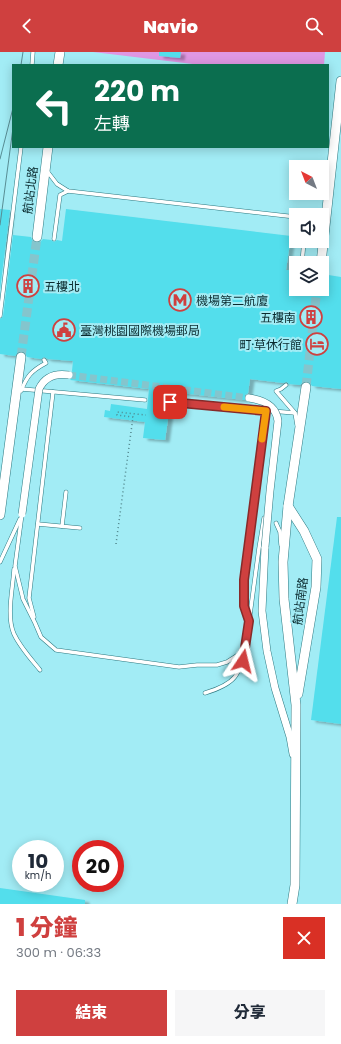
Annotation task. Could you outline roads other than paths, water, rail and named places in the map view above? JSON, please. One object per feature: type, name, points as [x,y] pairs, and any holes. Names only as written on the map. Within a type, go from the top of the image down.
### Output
[{"type":"street","points":[[58,64],[60,52]]},
{"type":"street","points":[[325,208],[341,81]]},
{"type":"street","name":"航站北路","points":[[36,237],[48,148]]},
{"type":"street","points":[[0,515],[21,357]]},
{"type":"street","points":[[22,514],[39,389],[47,378],[54,375],[69,375]]},
{"type":"street","name":"航站南路","points":[[292,904],[295,885],[296,705],[284,599],[282,562],[288,506],[306,388]]},
{"type":"street","points":[[249,398],[261,400],[268,404],[274,409],[278,416],[262,547],[262,611],[266,644],[275,688],[290,737],[296,774]]},
{"type":"street","name":"航站南路","points":[[288,506],[304,531],[316,559],[316,587],[296,705]]},
{"type":"lane","points":[[32,64],[33,52]]},
{"type":"lane","points":[[0,316],[21,148]]},
{"type":"lane","points":[[45,169],[57,184],[68,191],[289,216]]},
{"type":"lane","points":[[54,239],[60,194],[68,191]]},
{"type":"lane","points":[[15,405],[27,377],[35,368],[45,362]]},
{"type":"lane","points":[[286,385],[276,391],[295,413],[299,438]]},
{"type":"lane","points":[[22,389],[145,400]]},
{"type":"lane","points":[[35,623],[29,598],[53,392]]},
{"type":"lane","points":[[170,402],[295,413]]},
{"type":"lane","points":[[249,621],[244,606],[244,580],[266,411]]},
{"type":"lane","points":[[62,526],[66,492]]},
{"type":"lane","points":[[0,562],[22,514]]},
{"type":"lane","points":[[22,514],[10,620],[14,634],[24,650],[40,670]]},
{"type":"lane","points":[[276,523],[280,532],[282,562]]},
{"type":"lane","points":[[38,524],[80,528]]},
{"type":"lane","points":[[205,693],[229,684],[236,676],[243,661],[262,547]]},
{"type":"lane","points":[[15,566],[23,599],[41,637],[56,650],[178,667],[217,665],[227,662],[238,655],[246,644]]},
{"type":"tunnel","points":[[21,357],[37,237]]},
{"type":"tunnel","points":[[306,387],[316,296]]},
{"type":"tunnel","points":[[69,375],[249,398]]},
{"type":"tram line","points":[[21,64],[23,52]]},
{"type":"tram line","points":[[0,159],[12,112]]},
{"type":"tram line","points":[[0,225],[12,135]]},
{"type":"place","name":"五樓北","points":[[28,286]]},
{"type":"place","name":"機場第二航廈","points":[[180,300]]},
{"type":"place","name":"五樓南","points":[[311,317]]},
{"type":"place","name":"臺灣桃園國際機場郵局","points":[[64,330]]},
{"type":"place","name":"町·草休行館","points":[[317,344]]}]
